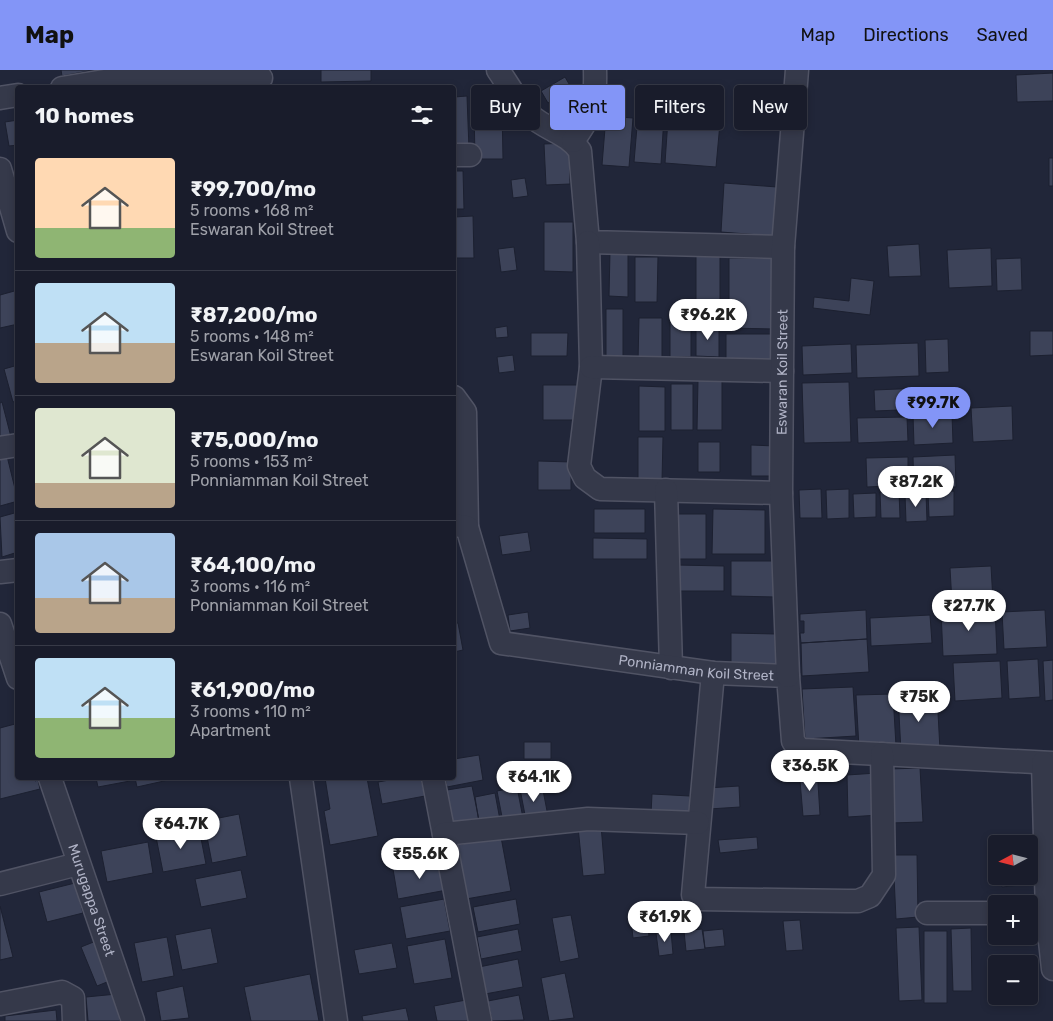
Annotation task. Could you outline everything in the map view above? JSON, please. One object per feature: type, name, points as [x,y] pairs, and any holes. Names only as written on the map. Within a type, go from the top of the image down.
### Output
[{"type":"street","points":[[498,70],[529,114],[539,123],[573,141],[580,151],[588,242],[591,367],[579,466],[585,478],[600,489],[781,493]]},
{"type":"street","points":[[573,141],[592,115],[596,88],[595,70]]},
{"type":"street","name":"Eswaran Koil Street","points":[[788,676],[781,493],[783,247],[797,70]]},
{"type":"street","points":[[78,85],[111,79],[261,78]]},
{"type":"street","points":[[0,98],[15,96]]},
{"type":"street","points":[[0,169],[15,222]]},
{"type":"street","points":[[588,242],[783,247]]},
{"type":"street","points":[[591,367],[782,371]]},
{"type":"street","points":[[456,400],[465,412],[460,526]]},
{"type":"street","points":[[0,448],[15,446]]},
{"type":"street","points":[[666,490],[671,668]]},
{"type":"street","name":"Ponniamman Koil Street","points":[[460,526],[501,643],[713,673],[788,676],[793,741],[798,748],[1048,763]]},
{"type":"street","points":[[0,572],[15,570]]},
{"type":"street","points":[[0,624],[15,669]]},
{"type":"street","points":[[713,673],[698,823],[694,895],[696,899],[858,901],[870,896],[884,875],[882,754]]},
{"type":"street","points":[[1048,763],[1038,914],[1053,967]]},
{"type":"street","name":"Murugappa Street","points":[[51,780],[133,1021]]},
{"type":"street","points":[[300,780],[336,1021]]},
{"type":"street","points":[[433,780],[480,1021]]},
{"type":"street","points":[[444,834],[588,819],[698,823]]},
{"type":"street","points":[[0,884],[78,864]]},
{"type":"street","points":[[927,913],[988,913]]},
{"type":"street","points":[[0,1004],[62,992],[73,998],[74,1021]]},
{"type":"building","points":[[61,70],[94,70],[62,76]]},
{"type":"building","points":[[321,70],[371,70],[371,81],[321,82]]},
{"type":"building","points":[[1053,73],[1053,101],[1017,102],[1016,75]]},
{"type":"building","points":[[565,77],[570,85],[551,85]]},
{"type":"building","points":[[550,86],[550,102],[548,103],[541,91]]},
{"type":"building","points":[[467,96],[469,149],[456,150],[456,97]]},
{"type":"building","points":[[625,117],[633,118],[629,167],[602,165],[605,130],[625,130]]},
{"type":"building","points":[[15,120],[15,145],[9,146],[5,122]]},
{"type":"building","points":[[474,130],[502,130],[503,159],[475,159]]},
{"type":"building","points":[[637,130],[663,130],[661,164],[634,162]]},
{"type":"building","points":[[667,130],[719,130],[716,167],[665,163]]},
{"type":"building","points":[[569,143],[570,184],[546,185],[544,144]]},
{"type":"building","points":[[1049,158],[1053,158],[1053,186],[1049,186]]},
{"type":"building","points":[[456,171],[463,171],[464,209],[456,209]]},
{"type":"building","points":[[525,178],[528,196],[513,198],[511,180]]},
{"type":"building","points":[[724,183],[777,187],[773,236],[721,232]]},
{"type":"building","points":[[473,216],[474,258],[456,258],[456,217]]},
{"type":"building","points":[[544,222],[573,222],[573,272],[544,271]]},
{"type":"building","points":[[919,244],[921,276],[889,277],[887,246]]},
{"type":"building","points":[[514,247],[517,270],[501,272],[498,249]]},
{"type":"building","points":[[991,248],[992,286],[949,288],[947,250]]},
{"type":"building","points":[[696,250],[720,250],[720,310],[696,310]]},
{"type":"building","points":[[610,251],[628,252],[628,297],[609,296]]},
{"type":"building","points":[[635,257],[658,257],[657,302],[635,302]]},
{"type":"building","points":[[729,258],[775,258],[774,329],[729,328]]},
{"type":"building","points":[[1021,258],[1022,290],[997,291],[996,259]]},
{"type":"building","points":[[851,278],[874,281],[870,315],[813,308],[814,297],[849,301]]},
{"type":"building","points":[[15,291],[15,325],[0,328],[0,295]]},
{"type":"building","points":[[606,309],[623,309],[623,359],[606,358]]},
{"type":"building","points":[[639,318],[662,318],[662,362],[638,362]]},
{"type":"building","points":[[670,322],[691,322],[691,357],[670,357]]},
{"type":"building","points":[[696,325],[719,325],[719,357],[696,356]]},
{"type":"building","points":[[507,326],[508,337],[496,338],[495,328]]},
{"type":"building","points":[[1030,331],[1053,331],[1053,355],[1030,356]]},
{"type":"building","points":[[531,333],[568,333],[567,356],[531,356]]},
{"type":"building","points":[[726,334],[774,334],[774,360],[726,359]]},
{"type":"building","points":[[948,339],[949,372],[926,373],[925,340]]},
{"type":"building","points":[[918,343],[919,376],[857,378],[856,345]]},
{"type":"building","points":[[851,344],[852,373],[803,375],[802,346]]},
{"type":"building","points":[[513,355],[515,371],[499,373],[497,357]]},
{"type":"building","points":[[15,366],[15,401],[13,402],[4,369]]},
{"type":"building","points":[[698,380],[722,381],[722,430],[697,430]]},
{"type":"building","points":[[849,382],[851,442],[804,443],[802,383]]},
{"type":"building","points":[[671,384],[693,384],[693,430],[671,430]]},
{"type":"building","points":[[543,385],[578,385],[578,420],[543,420]]},
{"type":"building","points":[[639,386],[665,387],[665,431],[639,431]]},
{"type":"building","points":[[922,388],[923,409],[875,411],[874,390]]},
{"type":"building","points":[[2,402],[11,437],[0,440],[0,403]]},
{"type":"building","points":[[1012,406],[1013,440],[973,442],[971,408]]},
{"type":"building","points":[[952,414],[953,443],[914,445],[913,415]]},
{"type":"building","points":[[907,417],[908,441],[858,443],[857,418]]},
{"type":"building","points":[[638,437],[663,437],[662,481],[638,481]]},
{"type":"building","points":[[698,442],[720,442],[720,472],[698,472]]},
{"type":"building","points":[[751,445],[775,446],[775,476],[751,476]]},
{"type":"building","points":[[955,455],[956,487],[914,488],[913,457]]},
{"type":"building","points":[[7,456],[15,489],[15,502],[0,506],[0,458]]},
{"type":"building","points":[[908,457],[908,485],[867,487],[866,458]]},
{"type":"building","points":[[538,461],[571,462],[571,490],[538,490]]},
{"type":"building","points":[[821,489],[822,518],[800,518],[799,490]]},
{"type":"building","points":[[849,489],[849,518],[827,519],[826,490]]},
{"type":"building","points":[[899,491],[900,518],[881,518],[880,492]]},
{"type":"building","points":[[954,491],[954,516],[929,517],[928,492]]},
{"type":"building","points":[[876,493],[876,517],[854,518],[853,494]]},
{"type":"building","points":[[926,493],[927,521],[906,522],[905,494]]},
{"type":"building","points":[[594,509],[645,509],[645,533],[594,533]]},
{"type":"building","points":[[713,509],[765,510],[765,554],[712,554]]},
{"type":"building","points":[[15,513],[15,553],[2,557],[0,517]]},
{"type":"building","points":[[673,514],[706,514],[706,559],[673,559]]},
{"type":"building","points":[[528,532],[531,551],[502,555],[499,536]]},
{"type":"building","points":[[593,538],[647,539],[647,559],[593,559]]},
{"type":"building","points":[[731,561],[776,561],[776,597],[731,596]]},
{"type":"building","points":[[676,565],[724,566],[724,591],[676,591]]},
{"type":"building","points":[[991,566],[993,601],[952,603],[950,568]]},
{"type":"building","points":[[995,608],[997,654],[943,656],[941,611]]},
{"type":"building","points":[[866,610],[867,639],[801,643],[800,633],[804,633],[804,621],[800,621],[800,614]]},
{"type":"building","points":[[1045,610],[1047,647],[1004,649],[1002,612]]},
{"type":"building","points":[[528,612],[530,628],[510,631],[508,615]]},
{"type":"building","points":[[930,615],[932,643],[871,646],[870,618]]},
{"type":"building","points":[[456,623],[458,623],[463,650],[456,652]]},
{"type":"building","points":[[731,633],[776,634],[776,665],[731,664]]},
{"type":"building","points":[[867,639],[869,672],[802,676],[801,643]]},
{"type":"building","points":[[1038,659],[1040,697],[1009,699],[1007,661]]},
{"type":"building","points":[[1053,660],[1053,700],[1045,701],[1043,661]]},
{"type":"building","points":[[1000,661],[1002,698],[955,701],[953,663]]},
{"type":"building","points":[[853,687],[856,736],[805,739],[802,689]]},
{"type":"building","points":[[893,694],[896,746],[859,748],[856,695]]},
{"type":"building","points":[[937,694],[940,750],[901,752],[898,695]]},
{"type":"building","points":[[15,724],[15,780],[38,780],[40,789],[0,799],[0,728]]},
{"type":"building","points":[[524,742],[551,742],[551,759],[524,759]]},
{"type":"building","points":[[479,755],[483,780],[447,787],[445,780],[456,780],[456,759]]},
{"type":"building","points":[[817,768],[820,815],[803,816],[799,769]]},
{"type":"building","points":[[920,768],[923,822],[891,823],[889,769]]},
{"type":"building","points":[[877,773],[879,815],[848,817],[847,775]]},
{"type":"building","points":[[96,780],[130,781],[98,787]]},
{"type":"building","points":[[135,780],[168,780],[137,787]]},
{"type":"building","points":[[325,780],[367,780],[378,836],[330,845],[324,811],[330,809]]},
{"type":"building","points":[[421,780],[425,796],[382,804],[378,782]]},
{"type":"building","points":[[542,785],[548,816],[526,820],[520,789]]},
{"type":"building","points":[[472,786],[479,820],[453,825],[447,790]]},
{"type":"building","points":[[739,786],[740,807],[709,809],[707,788]]},
{"type":"building","points":[[517,787],[523,818],[503,822],[497,791]]},
{"type":"building","points":[[495,793],[500,820],[479,823],[475,797]]},
{"type":"building","points":[[652,794],[690,796],[689,816],[651,814]]},
{"type":"building","points":[[239,814],[247,856],[212,863],[204,821]]},
{"type":"building","points":[[601,825],[605,874],[583,876],[578,827]]},
{"type":"building","points":[[199,828],[206,864],[163,872],[156,837]]},
{"type":"building","points":[[501,837],[511,891],[466,899],[456,845]]},
{"type":"building","points":[[757,837],[758,849],[720,853],[718,840]]},
{"type":"building","points":[[148,842],[153,873],[107,882],[101,851]]},
{"type":"building","points":[[893,855],[917,855],[918,917],[896,919]]},
{"type":"building","points":[[441,860],[447,890],[398,899],[393,869]]},
{"type":"building","points":[[241,870],[247,898],[201,907],[195,879]]},
{"type":"building","points":[[75,883],[83,913],[47,922],[39,892]]},
{"type":"building","points":[[1002,885],[1021,885],[1002,887]]},
{"type":"building","points":[[444,899],[450,931],[406,939],[400,907]]},
{"type":"building","points":[[516,899],[520,924],[478,932],[473,907]]},
{"type":"building","points":[[0,906],[13,957],[0,960]]},
{"type":"building","points":[[571,915],[579,958],[560,962],[552,918]]},
{"type":"building","points":[[647,918],[649,936],[633,938],[631,920]]},
{"type":"building","points":[[800,920],[803,950],[786,951],[783,921]]},
{"type":"building","points":[[919,927],[922,1000],[899,1001],[896,928]]},
{"type":"building","points":[[211,928],[218,963],[182,970],[175,935]]},
{"type":"building","points":[[971,928],[972,991],[953,991],[951,929]]},
{"type":"building","points":[[518,929],[522,951],[481,959],[477,937]]},
{"type":"building","points":[[702,929],[705,949],[686,951],[684,931]]},
{"type":"building","points":[[723,929],[725,946],[705,948],[703,931]]},
{"type":"building","points":[[671,931],[673,954],[659,956],[656,933]]},
{"type":"building","points":[[924,931],[947,931],[947,1003],[924,1003]]},
{"type":"building","points":[[167,937],[174,976],[142,982],[134,943]]},
{"type":"building","points":[[445,939],[452,978],[414,984],[407,946]]},
{"type":"building","points":[[96,941],[112,980],[97,986],[81,947]]},
{"type":"building","points":[[392,943],[397,968],[359,974],[354,950]]},
{"type":"building","points":[[518,959],[523,987],[485,994],[479,967]]},
{"type":"building","points":[[565,973],[574,1018],[549,1021],[541,978]]},
{"type":"building","points":[[310,974],[319,1021],[251,1021],[244,987]]},
{"type":"building","points":[[183,986],[189,1018],[161,1021],[156,992]]},
{"type":"building","points":[[117,994],[120,1021],[88,1021],[86,997]]},
{"type":"building","points":[[519,995],[524,1020],[492,1021],[488,1001]]},
{"type":"building","points":[[466,1000],[470,1021],[437,1021],[434,1006]]},
{"type":"building","points":[[406,1008],[409,1021],[363,1021],[362,1016]]},
{"type":"building","points":[[56,1010],[57,1021],[5,1021],[5,1016]]}]
